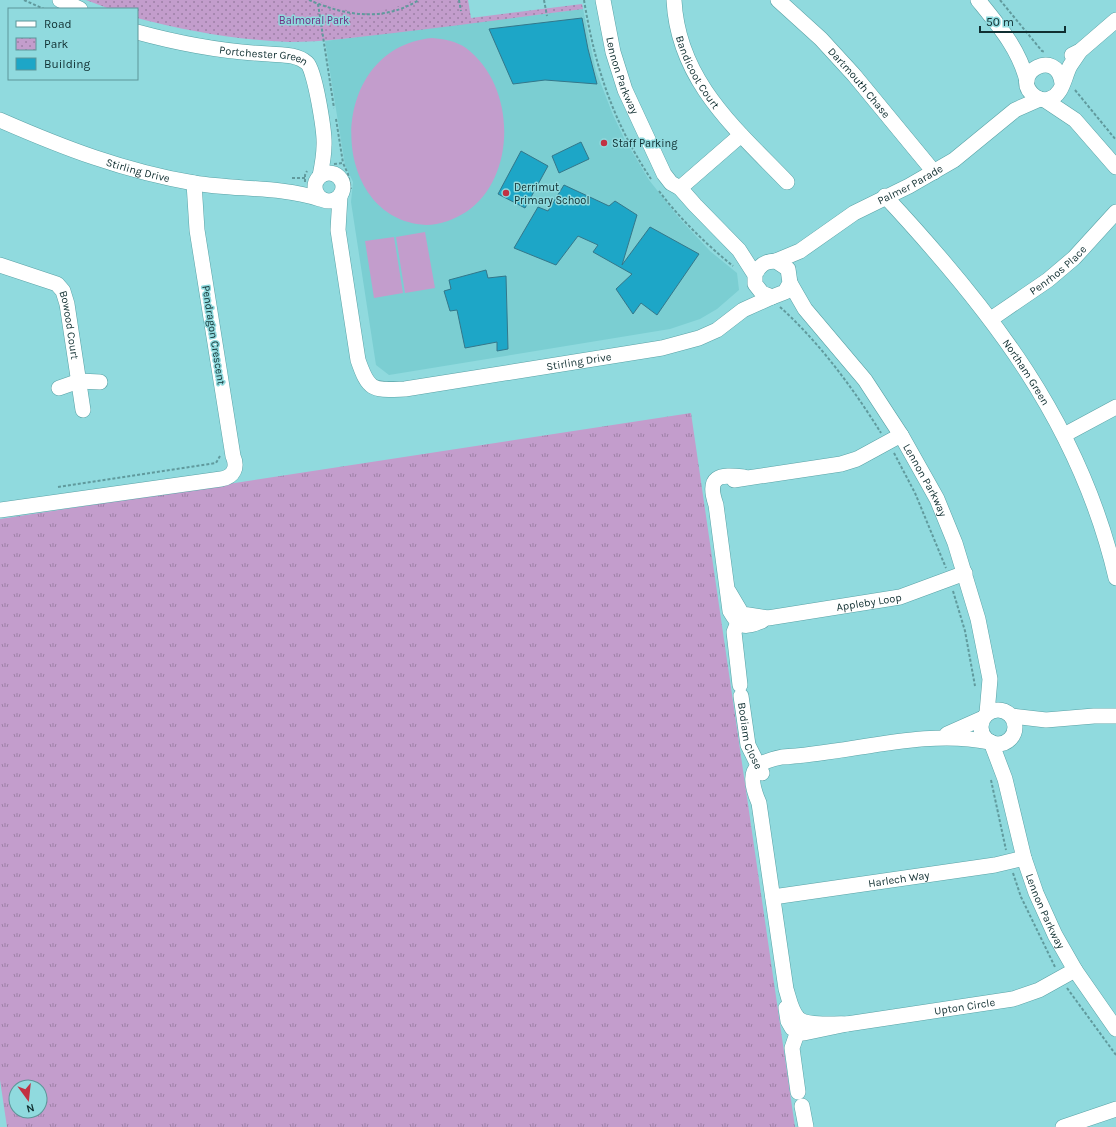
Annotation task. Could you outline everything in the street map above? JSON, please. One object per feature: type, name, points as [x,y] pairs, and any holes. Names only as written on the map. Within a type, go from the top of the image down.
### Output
[{"type":"street","points":[[60,0],[78,8]]},
{"type":"street","name":"Lennon Parkway","points":[[603,0],[613,52],[621,78],[638,119],[652,146],[657,162],[664,174],[671,183],[680,188],[739,250],[755,277],[755,284],[762,293],[769,298],[805,309]]},
{"type":"street","name":"Bandicoot Court","points":[[674,0],[679,30],[693,72],[713,103],[741,135],[787,182]]},
{"type":"street","name":"Dartmouth Chase","points":[[778,0],[821,40],[854,74],[934,172]]},
{"type":"street","points":[[978,0],[1013,44],[1022,63],[1027,83],[1032,94],[1043,99],[1075,120],[1116,167]]},
{"type":"street","points":[[1043,99],[1056,95],[1069,67],[1080,51],[1116,20]]},
{"type":"street","name":"Portchester Green","points":[[138,32],[179,43],[241,52],[288,55],[305,61],[309,65],[314,77],[325,145],[340,169],[340,179],[343,188],[340,196]]},
{"type":"street","points":[[1013,44],[1059,72],[1075,120]]},
{"type":"street","points":[[1027,83],[1032,71],[1041,65],[1048,65],[1080,51]]},
{"type":"street","name":"Palmer Parade","points":[[1015,110],[1027,83]]},
{"type":"street","name":"Palmer Parade","points":[[773,261],[800,251],[854,213],[934,172],[954,160],[1015,110],[1028,103],[1043,99]]},
{"type":"street","name":"Stirling Drive","points":[[0,120],[55,144],[112,164],[201,184],[286,185],[314,178],[340,169]]},
{"type":"street","points":[[680,188],[741,135]]},
{"type":"street","name":"Portchester Green","points":[[322,200],[317,195],[314,178],[325,145]]},
{"type":"street","name":"Pendragon Crescent","points":[[0,510],[215,479],[226,470],[233,456],[198,230],[197,214],[201,184]]},
{"type":"street","name":"Stirling Drive","points":[[286,185],[322,200],[338,230]]},
{"type":"street","points":[[322,200],[333,201],[340,196]]},
{"type":"street","name":"Stirling Drive","points":[[340,196],[338,230],[358,360],[366,380],[374,388],[384,390],[405,389],[662,348],[699,338],[717,330],[743,310],[769,298]]},
{"type":"street","name":"Northam Green","points":[[885,196],[932,247],[991,319],[1024,365],[1064,435],[1095,508],[1116,578]]},
{"type":"street","name":"Penrhos Place","points":[[991,319],[1048,280],[1074,258],[1116,212]]},
{"type":"street","name":"Lennon Parkway","points":[[739,250],[757,259],[773,261],[788,269],[790,281],[805,309],[865,380],[901,435],[937,499],[955,543],[978,619],[990,679],[1010,714]]},
{"type":"street","points":[[769,298],[785,292],[800,251]]},
{"type":"street","points":[[755,277],[760,266],[773,261]]},
{"type":"street","name":"Bowood Court","points":[[0,265],[52,281],[61,288],[67,304],[83,410]]},
{"type":"street","name":"Stirling Drive","points":[[743,310],[752,293],[755,277]]},
{"type":"street","points":[[59,388],[79,381],[100,382]]},
{"type":"street","points":[[1064,435],[1116,407]]},
{"type":"street","points":[[740,619],[730,611],[716,505],[719,483],[744,477],[841,464],[857,459],[901,435]]},
{"type":"street","name":"Appleby Loop","points":[[740,619],[741,626],[749,626],[768,618],[900,597],[965,573]]},
{"type":"street","name":"Bodiam Close","points":[[740,619],[734,632],[734,647],[748,745],[760,770]]},
{"type":"street","name":"Lennon Parkway","points":[[985,715],[990,679]]},
{"type":"street","points":[[940,737],[997,709],[1010,714],[1046,720],[1094,716],[1116,716]]},
{"type":"street","points":[[1010,714],[1016,726],[1011,738]]},
{"type":"street","points":[[985,715],[981,728],[985,738],[990,742]]},
{"type":"street","points":[[806,1127],[792,1048],[800,1026],[794,1014],[786,989],[759,803],[760,770],[799,756],[940,737],[968,737],[1000,744],[1046,720]]},
{"type":"street","name":"Lennon Parkway","points":[[1005,779],[1011,738]]},
{"type":"street","name":"Lennon Parkway","points":[[990,742],[1005,779],[1024,858],[1036,893],[1055,935],[1075,970],[1116,1029]]},
{"type":"street","name":"Harlech Way","points":[[773,897],[1009,863],[1024,858]]},
{"type":"street","name":"Upton Circle","points":[[800,1026],[809,1024],[847,1024],[1013,999],[1039,990],[1075,970]]},
{"type":"street","points":[[1063,1127],[1081,1122],[1114,1108]]},
{"type":"path","points":[[24,0],[42,8]]},
{"type":"path","points":[[309,0],[346,13],[365,15],[396,10],[419,0]]},
{"type":"path","points":[[460,0],[460,11]]},
{"type":"path","points":[[544,0],[546,16]]},
{"type":"path","points":[[584,0],[597,66],[608,98],[627,140],[653,182]]},
{"type":"path","points":[[318,4],[335,110]]},
{"type":"path","points":[[336,118],[340,169]]},
{"type":"path","points":[[286,185],[314,178]]},
{"type":"path","points":[[656,187],[676,212],[705,241],[734,266]]},
{"type":"path","points":[[769,298],[766,307],[780,307],[821,351],[864,406],[887,442],[914,493],[950,579],[965,631],[976,689]]},
{"type":"path","points":[[990,773],[992,793],[1009,863],[1021,897],[1061,978],[1082,1010],[1116,1055]]},
{"type":"shaded area","name":"Derrimut Primary School","points":[[583,9],[596,71],[613,115],[625,140],[649,180],[679,218],[710,251],[737,273],[739,290],[717,309],[700,319],[670,329],[389,375],[376,365],[351,202],[353,182],[345,165],[325,41]]},
{"type":"green space","name":"Balmoral Park","points":[[86,0],[468,0],[471,18],[582,4],[583,9],[355,38],[289,42],[212,34],[138,18],[138,8],[107,8]]},
{"type":"green space","points":[[316,0],[413,0],[389,9],[364,12],[340,9]]},
{"type":"green space","points":[[432,38],[450,41],[466,48],[482,64],[494,84],[502,107],[504,131],[502,154],[495,177],[483,196],[466,212],[457,217],[442,223],[426,225],[393,216],[370,195],[356,166],[351,133],[357,100],[372,71],[397,49]]},
{"type":"green space","points":[[425,232],[435,288],[405,293],[396,237]]},
{"type":"green space","points":[[394,237],[403,293],[374,298],[365,241]]},
{"type":"green space","points":[[691,413],[795,1127],[7,1127],[0,1080],[0,519]]},
{"type":"building","points":[[582,18],[597,84],[545,80],[513,84],[489,29]]},
{"type":"building","points":[[581,142],[589,159],[559,173],[552,156]]},
{"type":"building","points":[[521,151],[548,166],[525,208],[498,194]]},
{"type":"building","points":[[564,185],[609,206],[615,201],[637,215],[622,265],[650,227],[699,254],[657,315],[641,303],[633,314],[616,289],[632,274],[593,252],[598,245],[578,236],[556,265],[514,248],[538,207],[548,211]]},
{"type":"building","points":[[486,270],[488,278],[506,276],[508,349],[497,351],[497,342],[465,348],[457,310],[450,311],[444,291],[451,289],[449,280]]},
{"type":"place","name":"Staff Parking","points":[[604,143]]},
{"type":"place","name":"Derrimut Primary School","points":[[506,193]]}]
